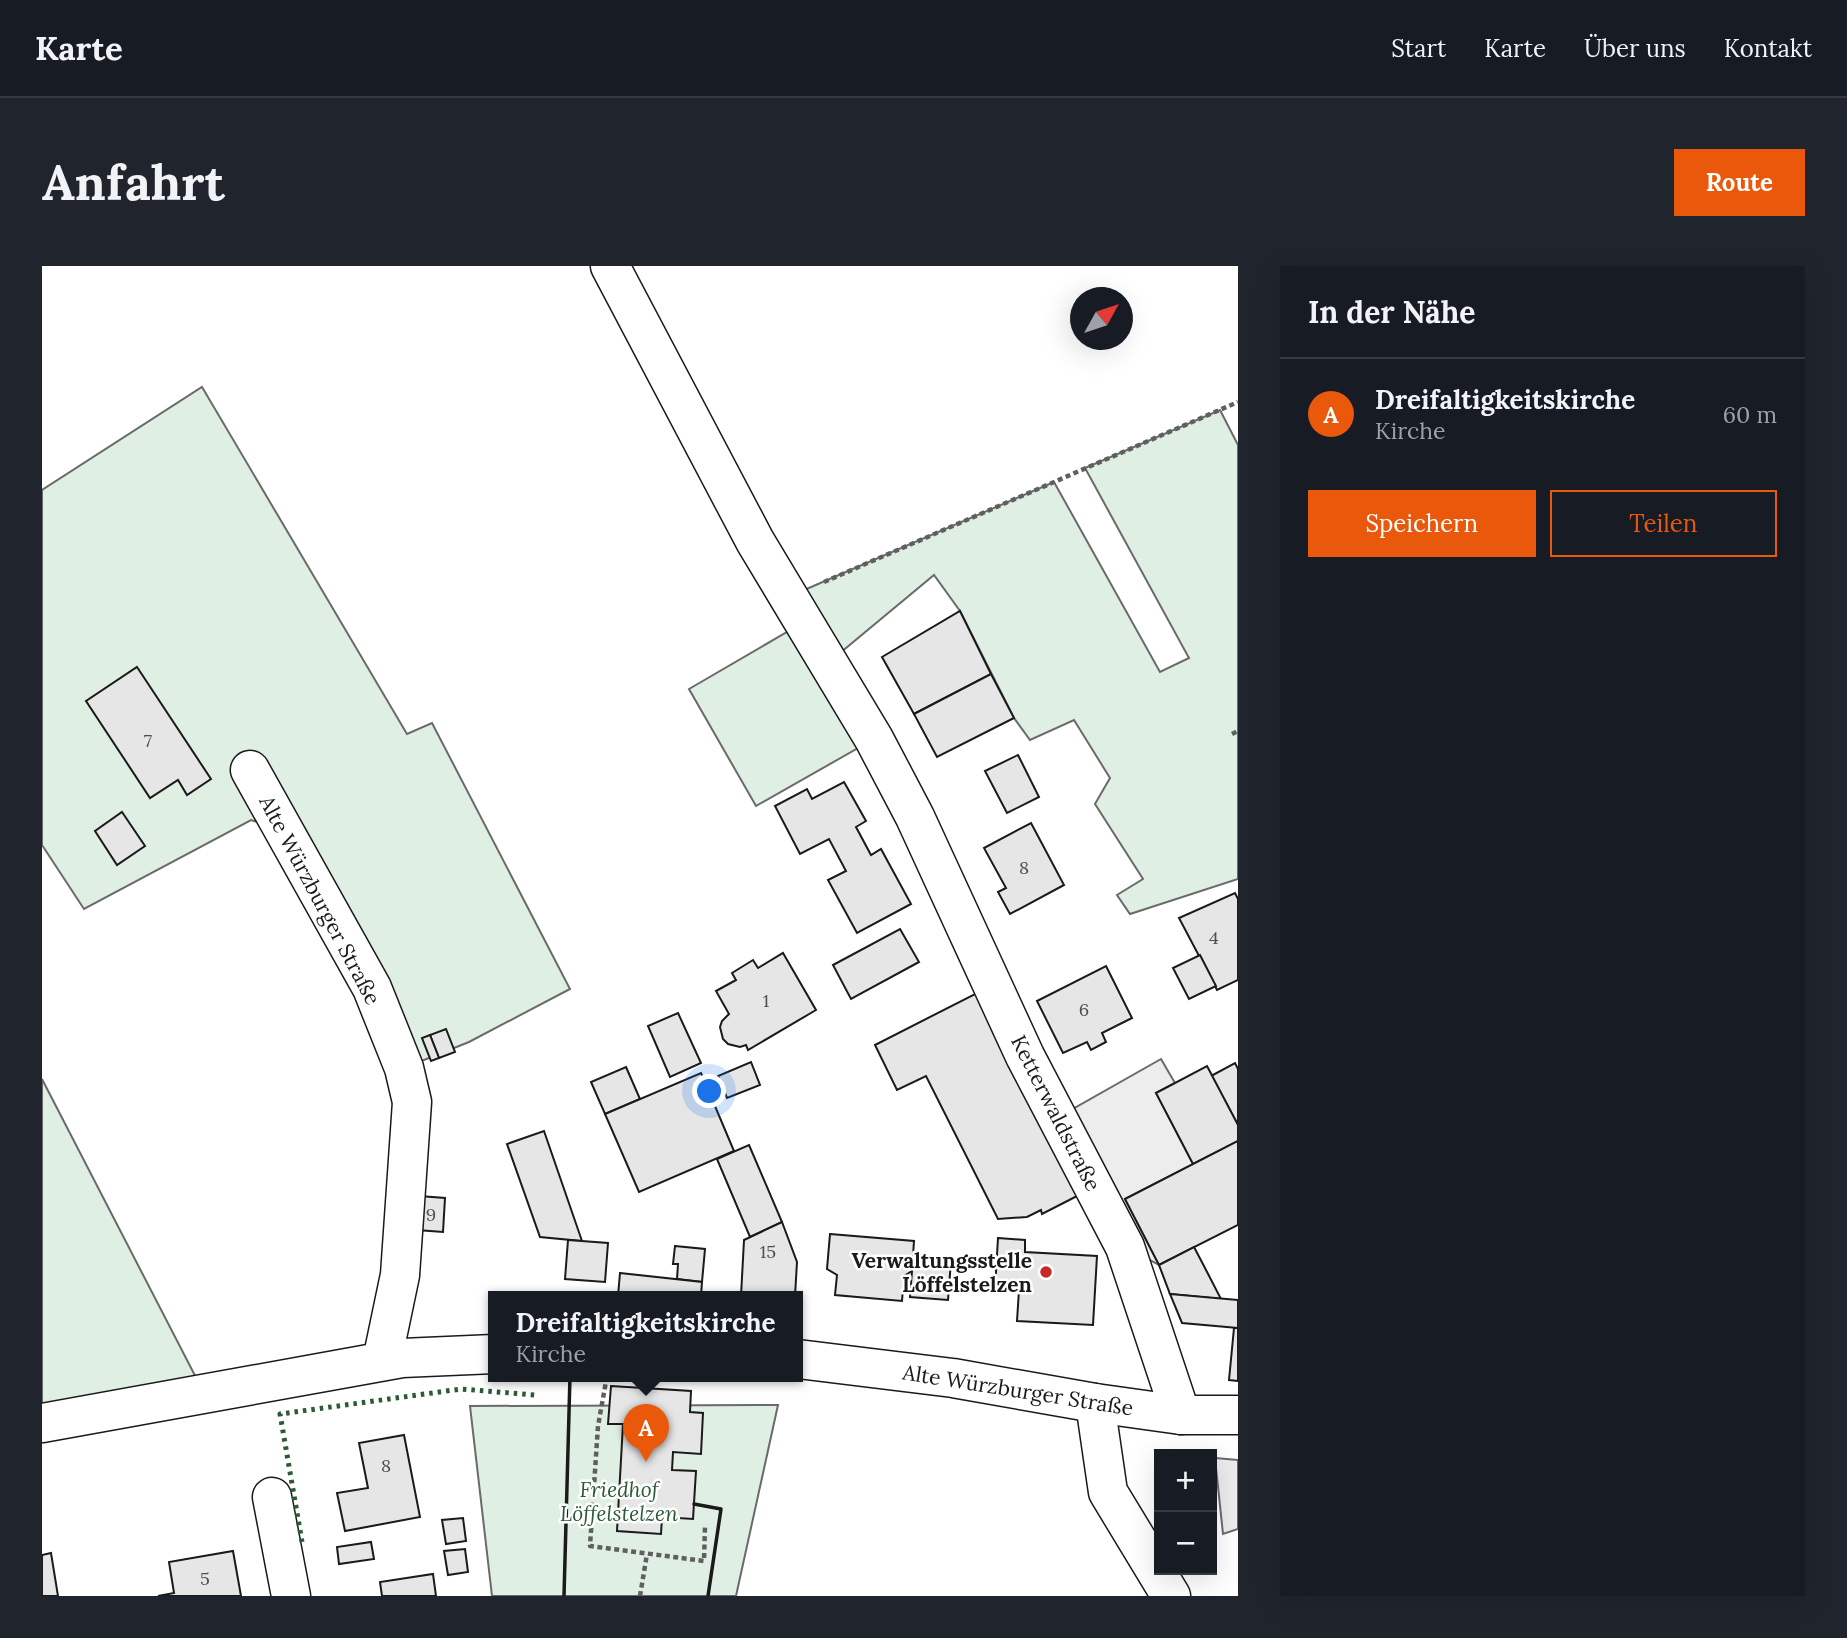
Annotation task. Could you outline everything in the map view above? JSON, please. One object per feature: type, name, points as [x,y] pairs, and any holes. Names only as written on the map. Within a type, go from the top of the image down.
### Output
[{"type":"street","name":"Ketterwaldstraße","points":[[610,266],[755,541],[874,739],[915,817],[1025,1056],[1125,1247],[1181,1415]]},
{"type":"street","name":"Alte Würzburger Straße","points":[[250,770],[372,988],[404,1068],[412,1102],[400,1275],[382,1361]]},
{"type":"street","points":[[42,1423],[382,1361],[488,1354]]},
{"type":"street","name":"Alte Würzburger Straße","points":[[803,1360],[953,1378],[1181,1415],[1238,1415]]},
{"type":"street","points":[[1095,1403],[1108,1492],[1171,1596]]},
{"type":"street","points":[[272,1497],[292,1596]]},
{"type":"path","points":[[788,597],[1238,402]]},
{"type":"path","points":[[1232,734],[1238,731]]},
{"type":"path","points":[[606,1382],[598,1426],[590,1546],[704,1561],[705,1526]]},
{"type":"path","points":[[640,1596],[647,1554]]},
{"type":"green space","points":[[202,387],[407,734],[432,723],[570,989],[469,1042],[404,1068],[284,831],[251,820],[84,909],[42,845],[42,490]]},
{"type":"green space","points":[[1220,410],[1238,445],[1238,879],[1130,914],[1117,895],[1143,879],[1095,804],[1110,778],[1074,720],[1030,740],[1014,718],[960,611],[934,575],[828,663],[874,739],[756,806],[689,689],[804,622],[788,597],[1054,482],[1160,672],[1189,658],[1085,468]]},
{"type":"green space","points":[[42,1079],[204,1393],[42,1423]]},
{"type":"green space","name":"Friedhof Löffelstelzen","points":[[778,1405],[736,1596],[492,1596],[470,1406]]},
{"type":"shaded area","points":[[1161,1059],[1175,1083],[1156,1093],[1193,1164],[1125,1199],[1159,1265],[1125,1247],[1057,1118]]},
{"type":"shaded area","points":[[1217,1458],[1238,1460],[1238,1529],[1223,1534]]},
{"type":"building","points":[[960,611],[991,674],[914,714],[882,657]]},
{"type":"building","points":[[137,667],[211,779],[187,795],[178,780],[150,798],[86,701]]},
{"type":"building","points":[[991,674],[1014,718],[937,757],[914,714]]},
{"type":"building","points":[[1018,755],[1039,797],[1007,813],[985,771]]},
{"type":"building","points":[[844,782],[866,821],[856,827],[871,855],[881,849],[911,904],[857,933],[828,880],[846,871],[829,839],[800,854],[775,806],[807,789],[812,799]]},
{"type":"building","points":[[122,812],[145,846],[117,865],[95,831]]},
{"type":"building","points":[[1031,823],[1064,885],[1010,914],[998,892],[1006,888],[984,848]]},
{"type":"building","points":[[1235,893],[1238,899],[1238,980],[1217,990],[1179,918]]},
{"type":"building","points":[[900,929],[919,962],[851,999],[833,965]]},
{"type":"building","points":[[783,953],[816,1010],[748,1050],[746,1045],[740,1047],[728,1044],[723,1039],[720,1027],[729,1014],[716,991],[736,980],[732,973],[753,960],[758,968]]},
{"type":"building","points":[[1200,955],[1216,986],[1189,999],[1173,968]]},
{"type":"building","points":[[1106,966],[1132,1018],[1102,1033],[1106,1042],[1091,1050],[1087,1042],[1063,1053],[1037,1001]]},
{"type":"building","points":[[979,992],[1081,1194],[1042,1214],[1041,1210],[1027,1217],[998,1219],[926,1076],[897,1090],[875,1045]]},
{"type":"building","points":[[678,1013],[701,1063],[670,1077],[648,1026]]},
{"type":"building","points":[[446,1029],[455,1052],[439,1058],[430,1035]]},
{"type":"building","points":[[430,1035],[439,1058],[431,1061],[422,1038]]},
{"type":"building","points":[[751,1062],[760,1085],[727,1098],[718,1076]]},
{"type":"building","points":[[1235,1063],[1238,1069],[1238,1125],[1211,1076]]},
{"type":"building","points":[[1207,1066],[1238,1125],[1238,1141],[1193,1164],[1156,1093]]},
{"type":"building","points":[[626,1067],[640,1099],[605,1114],[591,1082]]},
{"type":"building","points":[[701,1073],[734,1151],[639,1192],[605,1114]]},
{"type":"building","points":[[544,1131],[582,1241],[540,1237],[507,1144]]},
{"type":"building","points":[[1238,1141],[1238,1225],[1159,1265],[1125,1199]]},
{"type":"building","points":[[749,1145],[782,1222],[750,1237],[717,1159]]},
{"type":"building","points":[[419,1196],[445,1198],[443,1232],[417,1230]]},
{"type":"building","points":[[782,1222],[797,1262],[795,1291],[741,1291],[744,1240]]},
{"type":"building","points":[[830,1234],[914,1241],[912,1271],[904,1276],[902,1301],[835,1295],[837,1275],[827,1269]]},
{"type":"building","name":"Verwaltungsstelle Löffelstelzen","points":[[998,1238],[1025,1240],[1025,1252],[1097,1256],[1093,1325],[1017,1321],[1019,1290],[995,1289]]},
{"type":"building","points":[[568,1240],[608,1243],[605,1282],[565,1279]]},
{"type":"building","points":[[675,1246],[705,1249],[702,1282],[677,1279],[678,1264],[673,1264]]},
{"type":"building","points":[[1194,1247],[1221,1299],[1170,1294],[1159,1265]]},
{"type":"building","points":[[913,1258],[951,1261],[948,1300],[910,1297]]},
{"type":"building","points":[[620,1273],[702,1282],[701,1291],[618,1291]]},
{"type":"building","points":[[1170,1294],[1238,1300],[1238,1328],[1182,1323]]},
{"type":"building","points":[[1234,1328],[1238,1328],[1238,1381],[1229,1380]]},
{"type":"building","points":[[611,1386],[691,1391],[690,1412],[703,1413],[701,1454],[673,1452],[672,1470],[696,1471],[693,1519],[662,1517],[661,1534],[617,1531],[623,1424],[608,1424]]},
{"type":"building","points":[[404,1435],[420,1517],[345,1531],[337,1493],[368,1488],[359,1443]]},
{"type":"building","points":[[463,1518],[466,1541],[446,1544],[442,1520]]},
{"type":"building","points":[[371,1542],[374,1559],[339,1564],[337,1547]]},
{"type":"building","points":[[465,1549],[468,1572],[448,1575],[444,1551]]},
{"type":"building","points":[[233,1551],[241,1596],[158,1596],[174,1593],[169,1562]]},
{"type":"building","points":[[51,1553],[58,1596],[42,1596],[42,1555]]},
{"type":"building","points":[[433,1574],[436,1596],[382,1596],[380,1582]]},
{"type":"hedge","points":[[302,1542],[280,1414],[461,1389],[535,1395]]},
{"type":"wall","points":[[564,1596],[570,1382]]},
{"type":"wall","points":[[694,1504],[721,1509],[708,1596]]},
{"type":"place","name":"Verwaltungsstelle Löffelstelzen","points":[[1046,1272]]},
{"type":"place","name":"Dreifaltigkeitskirche","points":[[646,1462]]}]
